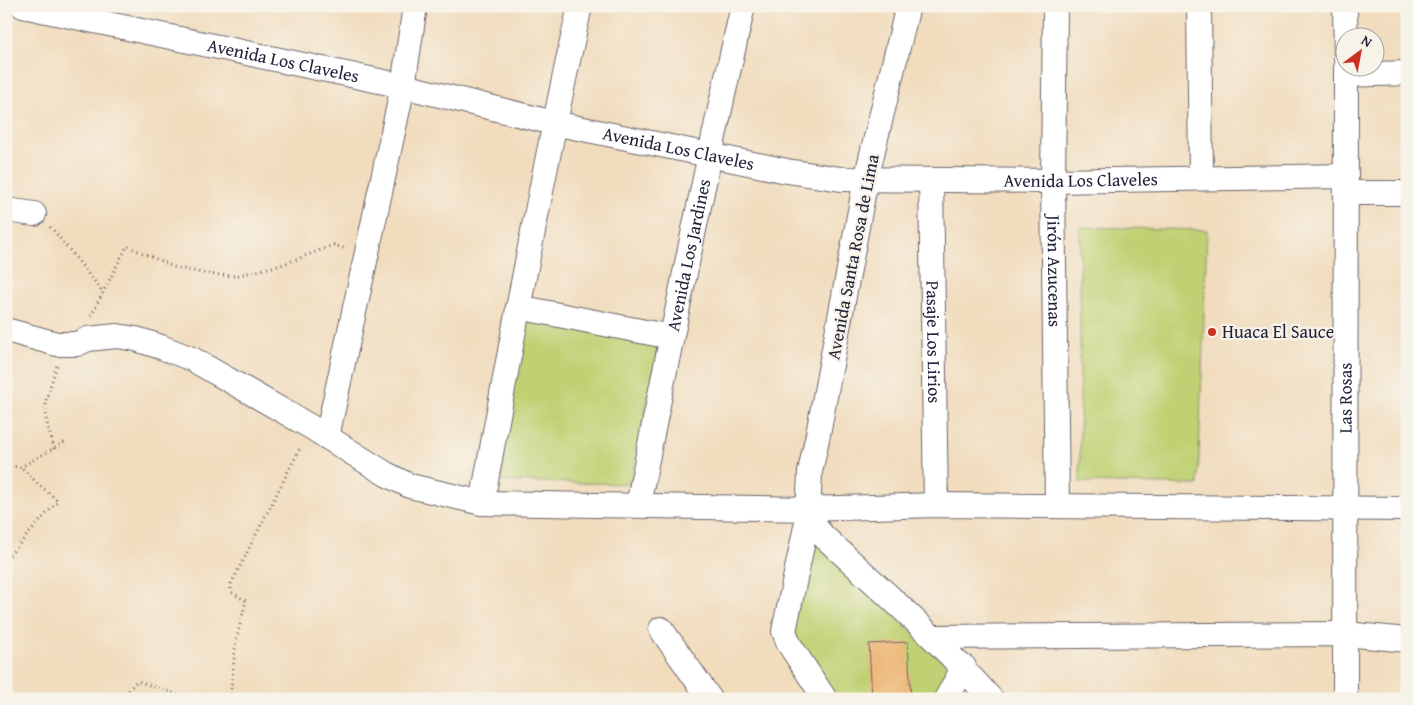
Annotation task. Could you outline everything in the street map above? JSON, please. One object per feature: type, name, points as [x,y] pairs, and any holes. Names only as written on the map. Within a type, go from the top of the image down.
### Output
[{"type":"street","name":"Avenida Los Claveles","points":[[23,6],[403,86],[554,123],[786,172],[840,179],[1053,181],[1201,178],[1346,185],[1407,193]]},
{"type":"street","points":[[319,432],[366,256],[403,86],[415,6]]},
{"type":"street","points":[[482,503],[554,123],[580,6]]},
{"type":"street","name":"Avenida Los Jardines","points":[[638,506],[709,155],[743,6]]},
{"type":"street","name":"Avenida Santa Rosa de Lima","points":[[825,699],[789,644],[784,631],[808,513],[810,472],[866,179],[908,6]]},
{"type":"street","name":"Jirón Azucenas","points":[[1055,6],[1053,181],[1057,506]]},
{"type":"street","points":[[1199,6],[1201,178]]},
{"type":"street","name":"Las Rosas","points":[[1345,6],[1345,28]]},
{"type":"street","points":[[1386,71],[1407,73]]},
{"type":"street","name":"Las Rosas","points":[[1345,699],[1346,78]]},
{"type":"street","name":"Pasaje Los Lirios","points":[[931,180],[936,505]]},
{"type":"street","points":[[6,210],[34,214]]},
{"type":"street","points":[[518,307],[671,337]]},
{"type":"street","points":[[6,330],[57,344],[70,344],[88,339],[118,336],[136,338],[161,347],[192,359],[319,432],[386,474],[410,486],[482,503],[638,506],[808,513],[936,505],[1407,509]]},
{"type":"street","points":[[808,513],[822,535],[964,667],[991,699]]},
{"type":"street","points":[[661,629],[710,699]]},
{"type":"street","points":[[933,637],[1346,634],[1407,640]]},
{"type":"street","points":[[946,699],[964,667]]},
{"type":"path","points":[[34,214],[55,232],[104,292]]},
{"type":"path","points":[[54,449],[46,419],[46,400],[70,344],[104,292],[126,246],[174,266],[207,274],[235,276],[281,265],[334,245],[366,256]]},
{"type":"path","points":[[230,699],[236,640],[246,602],[231,592],[231,584],[319,432]]},
{"type":"path","points":[[6,469],[9,466],[21,467],[65,442]]},
{"type":"path","points":[[6,559],[58,501],[21,467]]},
{"type":"path","points":[[124,699],[125,694],[137,681],[191,699]]},
{"type":"green space","points":[[1080,227],[1207,230],[1198,485],[1080,482]]},
{"type":"green space","points":[[525,317],[659,345],[630,484],[490,481]]},
{"type":"green space","points":[[815,540],[956,673],[942,699],[832,699],[790,631]]},
{"type":"building","points":[[908,642],[911,699],[872,699],[869,644]]},
{"type":"place","name":"Huaca El Sauce","points":[[1212,332]]}]
